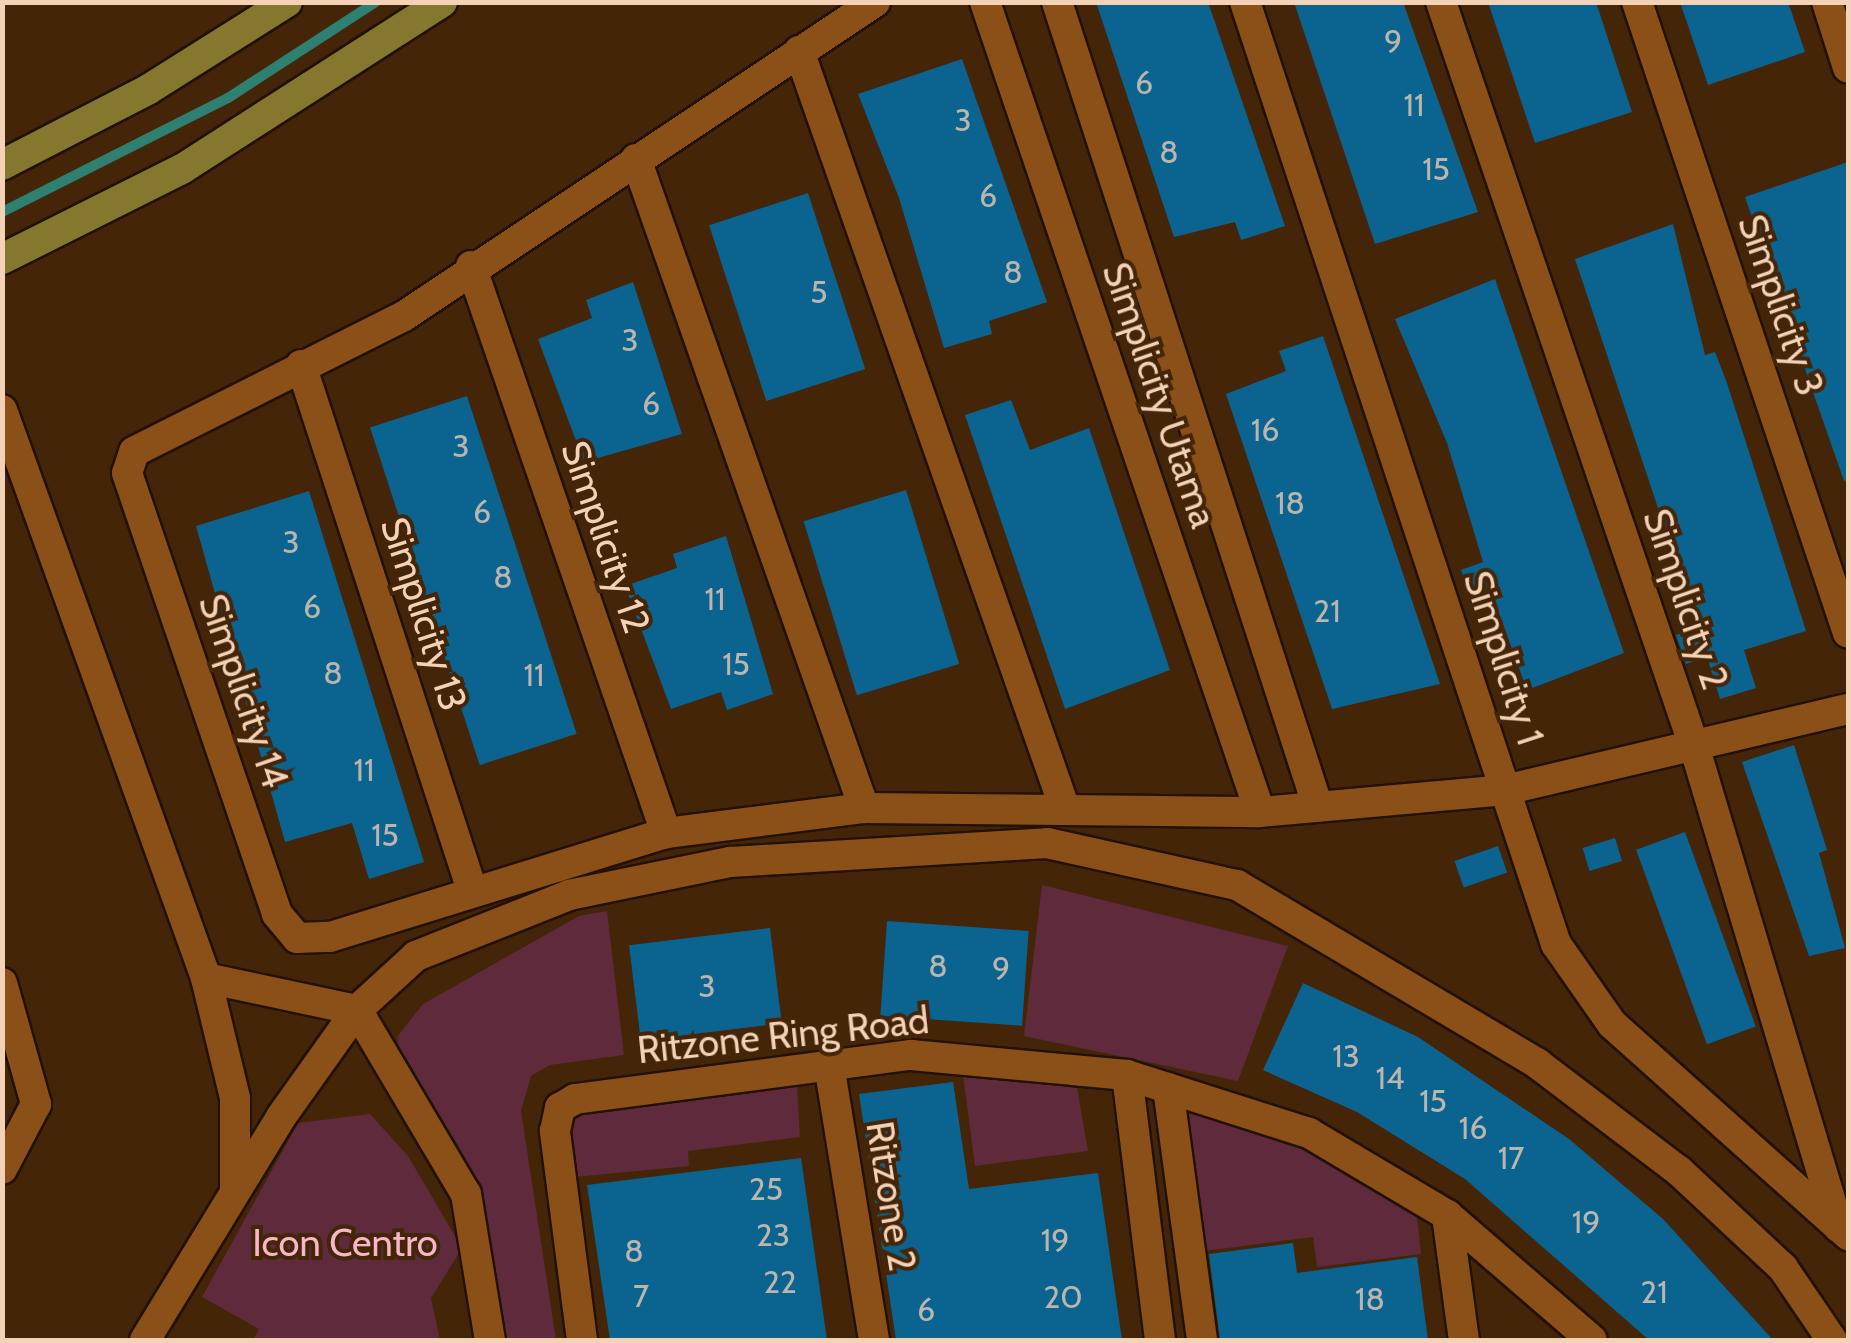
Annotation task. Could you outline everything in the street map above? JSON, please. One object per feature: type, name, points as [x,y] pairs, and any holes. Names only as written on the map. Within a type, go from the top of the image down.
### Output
[{"type":"main road","points":[[2,165],[150,89],[287,2]]},
{"type":"main road","points":[[2,260],[198,159],[442,2]]},
{"type":"street","points":[[302,365],[404,316],[471,266],[875,2]]},
{"type":"street","name":"Simplicity Utama","points":[[985,2],[1260,812]]},
{"type":"street","name":"Simplicity Utama","points":[[1057,2],[1318,807]]},
{"type":"street","name":"Simplicity 1","points":[[1246,2],[1556,944],[1583,992],[1843,1231]]},
{"type":"street","name":"Simplicity 2","points":[[1441,2],[1696,750],[1843,1231]]},
{"type":"street","name":"Simplicity 3","points":[[1637,2],[1848,633]]},
{"type":"street","points":[[1827,2],[1848,68]]},
{"type":"street","points":[[799,51],[1064,806]]},
{"type":"street","points":[[636,159],[864,808]]},
{"type":"street","name":"Simplicity 12","points":[[471,266],[666,834]]},
{"type":"street","name":"Simplicity 14","points":[[302,365],[134,452],[128,463],[278,914],[297,938],[330,937],[472,887]]},
{"type":"street","name":"Simplicity 13","points":[[302,365],[472,887]]},
{"type":"street","points":[[2,410],[206,978],[235,1098],[234,1188]]},
{"type":"street","points":[[472,887],[666,834],[864,808],[1064,806],[1260,812],[1506,790],[1696,750],[1848,709]]},
{"type":"street","points":[[145,1340],[234,1188],[357,1010],[416,956],[569,895],[730,862],[1047,843],[1236,885],[1538,1064],[1664,1159],[1783,1268],[1832,1340]]},
{"type":"street","points":[[206,978],[357,1010],[466,1194],[490,1340]]},
{"type":"street","points":[[2,983],[36,1104],[2,1169]]},
{"type":"street","name":"Ritzone Ring Road","points":[[582,1340],[554,1130],[560,1108],[575,1100],[911,1054],[1066,1064],[1127,1076],[1309,1133],[1447,1215],[1592,1340]]},
{"type":"street","name":"Ritzone 2","points":[[829,1065],[874,1340]]},
{"type":"street","points":[[1127,1076],[1160,1340]]},
{"type":"street","points":[[1168,1088],[1202,1340]]},
{"type":"street","points":[[1447,1215],[1464,1340]]},
{"type":"green space","points":[[1042,885],[1288,946],[1238,1081],[1024,1036]]},
{"type":"green space","points":[[607,911],[624,1055],[550,1065],[531,1076],[521,1111],[556,1340],[502,1340],[495,1264],[459,1147],[402,1075],[397,1037],[423,1004],[579,916]]},
{"type":"green space","points":[[963,1075],[1075,1076],[1088,1151],[975,1166]]},
{"type":"green space","points":[[797,1085],[800,1137],[688,1151],[689,1166],[574,1177],[557,1103]]},
{"type":"green space","points":[[1162,1100],[1246,1114],[1401,1194],[1417,1217],[1421,1254],[1317,1267],[1313,1237],[1189,1253]]},
{"type":"green space","name":"Icon Centro","points":[[370,1114],[408,1156],[462,1248],[431,1298],[440,1340],[253,1340],[259,1329],[202,1297],[298,1123]]},
{"type":"building","points":[[1096,2],[1208,2],[1285,226],[1241,240],[1235,222],[1174,237]]},
{"type":"building","points":[[1294,2],[1403,2],[1478,212],[1375,244]]},
{"type":"building","points":[[1488,2],[1596,2],[1632,112],[1535,143]]},
{"type":"building","points":[[1680,2],[1788,2],[1805,52],[1708,85]]},
{"type":"building","points":[[962,59],[1047,302],[989,321],[992,334],[944,348],[899,198],[858,94]]},
{"type":"building","points":[[1848,162],[1848,480],[1844,481],[1745,197]]},
{"type":"building","points":[[808,193],[865,369],[766,401],[709,225]]},
{"type":"building","points":[[1673,224],[1705,355],[1715,352],[1727,383],[1806,631],[1744,650],[1756,688],[1720,699],[1707,657],[1686,664],[1676,635],[1698,628],[1575,259]]},
{"type":"building","points":[[1495,279],[1624,653],[1527,690],[1492,594],[1472,600],[1461,570],[1483,562],[1447,443],[1395,319]]},
{"type":"building","points":[[633,282],[682,434],[584,462],[538,339],[592,318],[586,300]]},
{"type":"building","points":[[1323,336],[1440,684],[1332,709],[1226,394],[1286,371],[1279,351]]},
{"type":"building","points":[[467,396],[577,734],[480,765],[370,428]]},
{"type":"building","points":[[1011,400],[1030,450],[1089,428],[1170,670],[1065,709],[965,415]]},
{"type":"building","points":[[906,490],[959,664],[857,695],[804,521]]},
{"type":"building","points":[[309,491],[424,862],[369,879],[352,823],[285,842],[196,526]]},
{"type":"building","points":[[726,536],[773,694],[727,710],[721,692],[671,709],[625,586],[677,568],[673,554]]},
{"type":"building","points":[[1794,745],[1827,850],[1819,853],[1845,948],[1809,956],[1742,762]]},
{"type":"building","points":[[1685,832],[1756,1027],[1707,1044],[1636,850]]},
{"type":"building","points":[[1615,838],[1622,861],[1590,871],[1582,848]]},
{"type":"building","points":[[1498,846],[1507,872],[1464,887],[1455,861]]},
{"type":"building","points":[[887,921],[1029,931],[1022,1026],[880,1016]]},
{"type":"building","points":[[770,928],[782,1023],[641,1041],[629,945]]},
{"type":"building","points":[[1303,983],[1418,1037],[1569,1139],[1663,1219],[1773,1340],[1649,1340],[1465,1179],[1357,1112],[1263,1070]]},
{"type":"building","points":[[953,1082],[969,1189],[1098,1173],[1122,1340],[896,1340],[859,1094]]},
{"type":"building","points":[[801,1158],[827,1340],[610,1340],[587,1185]]},
{"type":"building","points":[[1293,1243],[1297,1273],[1417,1257],[1428,1340],[1220,1340],[1209,1254]]},
{"type":"waterway","points":[[2,212],[228,98],[376,2]]}]
